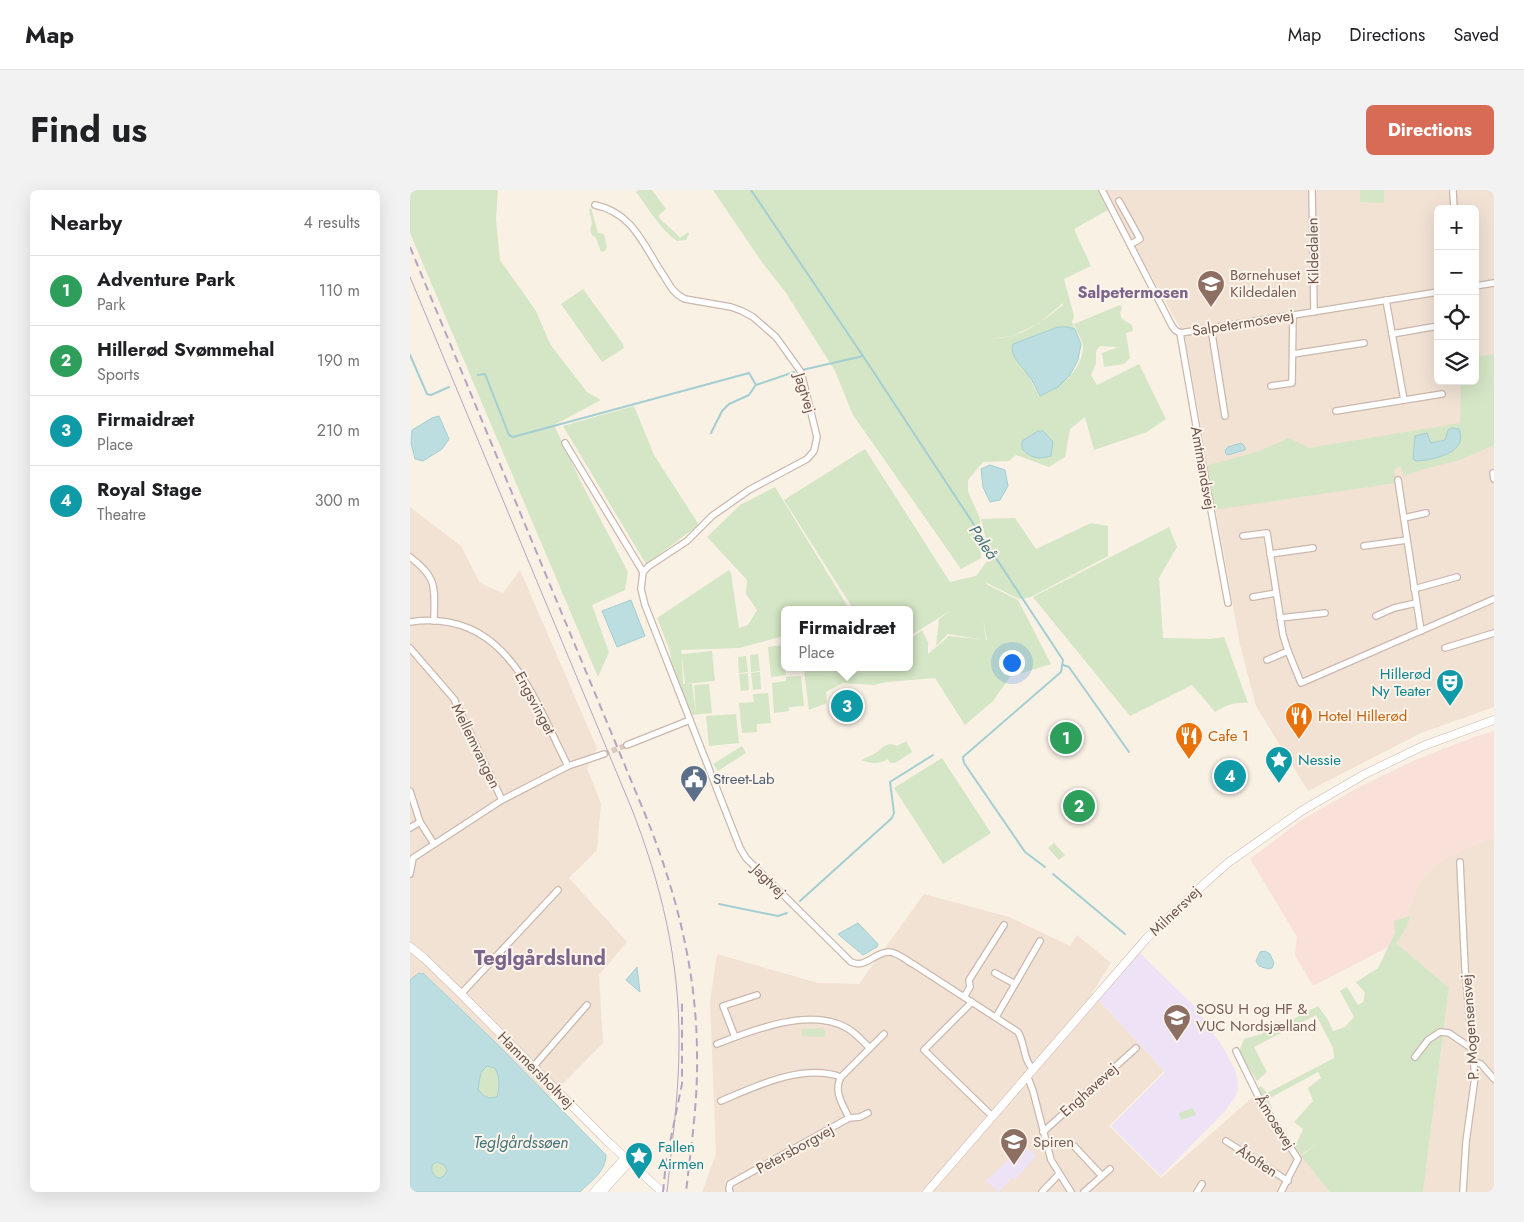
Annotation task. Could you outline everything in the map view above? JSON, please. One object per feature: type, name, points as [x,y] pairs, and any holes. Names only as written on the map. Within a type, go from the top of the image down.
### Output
[{"type":"street","name":"Salpetermosevej","points":[[1102,190],[1172,326],[1180,333],[1434,293]]},
{"type":"street","name":"Kildedalen","points":[[1312,190],[1314,312]]},
{"type":"street","points":[[1453,191],[1454,205]]},
{"type":"street","points":[[1119,201],[1140,239],[1131,244]]},
{"type":"street","name":"Jagtvej","points":[[595,205],[606,207],[620,214],[641,237],[678,296],[742,311],[753,317],[776,337],[800,372],[817,437],[814,451],[806,459],[749,490],[712,516],[687,541],[648,566],[643,572],[641,589],[645,605],[740,848],[746,858],[851,962],[857,965],[862,964],[888,952],[893,952],[964,997]]},
{"type":"street","points":[[1479,285],[1494,283]]},
{"type":"street","points":[[1386,300],[1404,400]]},
{"type":"street","points":[[1271,386],[1292,382],[1293,315]]},
{"type":"street","points":[[1392,334],[1434,327]]},
{"type":"street","points":[[1211,328],[1225,416]]},
{"type":"street","name":"Amtmandsvej","points":[[1180,333],[1228,603]]},
{"type":"street","points":[[1293,354],[1364,342]]},
{"type":"street","points":[[1336,410],[1442,394]]},
{"type":"street","points":[[565,443],[643,572]]},
{"type":"street","points":[[1398,480],[1421,631]]},
{"type":"street","points":[[1404,518],[1426,513]]},
{"type":"street","points":[[1243,536],[1267,533],[1280,618],[1288,651],[1301,684],[1494,599]]},
{"type":"street","points":[[1364,546],[1407,540]]},
{"type":"street","points":[[1270,554],[1313,548]]},
{"type":"street","points":[[410,557],[430,575],[434,589],[434,621]]},
{"type":"street","points":[[1414,588],[1457,577]]},
{"type":"street","points":[[1253,597],[1276,593]]},
{"type":"street","points":[[1376,616],[1394,608],[1416,603]]},
{"type":"street","points":[[1280,618],[1325,613]]},
{"type":"street","name":"Engsvinget","points":[[410,622],[434,621],[451,623],[482,634],[497,645],[521,674],[568,766]]},
{"type":"street","points":[[1445,648],[1493,634],[1494,642]]},
{"type":"street","name":"Mellemvangen","points":[[410,648],[454,700],[502,800]]},
{"type":"street","points":[[1267,660],[1288,651]]},
{"type":"street","points":[[627,745],[690,720]]},
{"type":"street","name":"Milnersvej","points":[[927,1192],[1146,939],[1234,858],[1313,803],[1365,774],[1423,746],[1494,720]]},
{"type":"street","points":[[410,874],[411,856],[434,844],[502,800],[568,766],[604,754]]},
{"type":"street","points":[[410,791],[420,822],[434,844]]},
{"type":"street","points":[[410,828],[420,822]]},
{"type":"street","name":"P. Mogensensvej","points":[[1460,862],[1466,969],[1475,1062],[1475,1077],[1466,1142],[1463,1192]]},
{"type":"street","points":[[461,994],[558,890]]},
{"type":"street","points":[[1004,926],[969,980],[970,987],[964,997],[1018,1032],[1022,1038],[1028,1062],[1033,1069]]},
{"type":"street","points":[[996,1017],[1040,941]]},
{"type":"street","name":"Hammersholtvej","points":[[410,947],[424,958],[627,1160],[662,1192]]},
{"type":"street","points":[[996,973],[1015,984]]},
{"type":"street","points":[[735,1037],[723,1006],[757,995]]},
{"type":"street","points":[[972,1002],[924,1050],[992,1116]]},
{"type":"street","points":[[533,1067],[587,1005]]},
{"type":"street","points":[[717,1044],[772,1025],[791,1022],[825,1022],[848,1029],[870,1048]]},
{"type":"street","points":[[1414,1057],[1428,1040],[1440,1032],[1449,1032],[1474,1050]]},
{"type":"street","points":[[850,1118],[838,1093],[838,1082],[884,1034]]},
{"type":"street","name":"Enghavevej","points":[[1043,1132],[1136,1048]]},
{"type":"street","name":"Åmosevej","points":[[1236,1051],[1261,1102],[1298,1159],[1284,1187]]},
{"type":"street","points":[[1475,1062],[1481,1064],[1494,1079]]},
{"type":"street","points":[[721,1101],[769,1081],[796,1074],[832,1074],[841,1077]]},
{"type":"street","points":[[1027,1075],[1051,1160],[1071,1192]]},
{"type":"street","name":"Petersborgvej","points":[[730,1192],[730,1184],[850,1118],[860,1117],[868,1113]]},
{"type":"street","name":"Åtoften","points":[[1226,1141],[1291,1192]]},
{"type":"street","points":[[1074,1146],[1102,1176]]},
{"type":"street","points":[[594,1192],[627,1160]]},
{"type":"street","points":[[602,1192],[627,1160]]},
{"type":"street","points":[[1084,1192],[1110,1169]]},
{"type":"street","points":[[1042,1192],[1059,1174]]},
{"type":"street","points":[[1197,1192],[1202,1184]]},
{"type":"shaded area","points":[[1104,190],[1494,190],[1494,707],[1421,733],[1308,791],[1256,706],[1240,645],[1185,337]]},
{"type":"shaded area","points":[[410,507],[461,546],[480,583],[503,593],[520,570],[597,748],[587,768],[601,804],[597,850],[569,878],[627,942],[599,975],[603,1043],[549,1098],[493,1039],[424,974],[419,973],[410,980]]},
{"type":"shaded area","points":[[1494,731],[1494,844],[1492,838],[1463,849],[1439,863],[1418,884],[1396,943],[1313,986],[1295,955],[1297,937],[1250,859],[1300,821],[1357,788],[1415,760]]},
{"type":"shaded area","points":[[1492,838],[1494,844],[1494,1192],[1423,1192],[1449,989],[1396,943],[1418,884],[1439,862],[1463,849]]},
{"type":"shaded area","points":[[924,894],[1009,917],[1070,946],[1077,935],[1111,963],[1092,993],[1164,1071],[1109,1126],[1161,1178],[1255,1095],[1330,1192],[702,1192],[716,1154],[710,1002],[717,954],[818,983],[859,984]]},
{"type":"shaded area","points":[[1139,952],[1194,1006],[1224,1049],[1235,1070],[1238,1082],[1238,1090],[1235,1097],[1225,1111],[1161,1176],[1111,1126],[1165,1072],[1098,999]]},
{"type":"shaded area","name":"Spiren","points":[[1024,1145],[1036,1156],[1015,1180],[1012,1178],[999,1192],[986,1181]]},
{"type":"green space","points":[[410,190],[498,190],[496,219],[500,260],[536,311],[550,344],[587,392],[601,400],[554,425],[582,484],[628,572],[625,590],[592,605],[609,652],[598,677],[410,233]]},
{"type":"green space","points":[[639,190],[652,190],[666,209],[658,216],[680,238],[688,232],[686,240],[677,241],[666,231],[636,192]]},
{"type":"green space","points":[[713,190],[1098,190],[1108,210],[1074,229],[1091,266],[1064,279],[1074,316],[1072,322],[1075,329],[1068,327],[1016,360],[1027,374],[1039,396],[1047,393],[1069,377],[1079,362],[1083,345],[1074,324],[1120,305],[1122,308],[1120,313],[1122,319],[1132,325],[1133,331],[1126,333],[1130,358],[1124,364],[1104,367],[1102,353],[1116,347],[1100,346],[1096,351],[1096,363],[1091,375],[1097,385],[1139,364],[1166,419],[1147,432],[1094,450],[1085,417],[1070,429],[1065,457],[1049,467],[1016,455],[1009,461],[983,462],[968,480],[968,491],[980,519],[981,558],[961,569],[853,415],[835,371],[786,293],[761,261]],"holes":[[[1063,303],[1063,305],[1041,322]]]},
{"type":"green space","points":[[1360,190],[1384,190],[1384,203],[1360,202]]},
{"type":"green space","points":[[591,208],[598,233],[604,234],[607,247],[605,251],[601,252],[596,238],[590,231],[592,223],[589,210]]},
{"type":"green space","points":[[583,289],[623,344],[624,348],[602,362],[561,304]]},
{"type":"green space","points":[[1494,354],[1494,445],[1457,461],[1404,476],[1401,466],[1394,469],[1396,483],[1213,510],[1205,466],[1257,452],[1289,438],[1309,448],[1460,423],[1461,385],[1479,385],[1479,356]]},
{"type":"green space","points":[[634,406],[654,455],[699,525],[646,564],[563,426]]},
{"type":"green space","points":[[865,449],[950,582],[976,576],[990,557],[981,519],[1015,518],[1036,549],[1091,523],[1108,526],[1108,556],[1031,597],[1019,599],[986,584],[1018,600],[1051,664],[1010,677],[993,701],[965,725],[935,678],[874,685],[843,683],[826,692],[827,703],[809,710],[804,671],[913,671],[913,637],[922,630],[928,642],[928,654],[949,636],[984,640],[948,634],[936,646],[939,619],[953,609],[913,634],[913,606],[851,606],[784,500]]},
{"type":"green space","points":[[775,487],[848,606],[781,606],[781,637],[739,648],[681,650],[682,654],[712,651],[715,681],[685,684],[692,684],[696,714],[694,685],[709,684],[712,713],[691,715],[672,666],[670,651],[657,618],[729,570],[739,628],[748,625],[757,610],[746,594],[747,580],[707,537],[740,505]],"holes":[[[682,656],[685,684],[683,684]]]},
{"type":"green space","points":[[1169,527],[1177,547],[1159,578],[1163,638],[1209,639],[1224,637],[1248,703],[1231,704],[1215,712],[1192,685],[1130,716],[1033,597]]},
{"type":"green space","points":[[781,645],[781,671],[786,671],[786,675],[771,677],[768,647]]},
{"type":"green space","points":[[758,654],[760,671],[751,672],[750,655]]},
{"type":"green space","points":[[746,656],[748,672],[739,673],[738,657]]},
{"type":"green space","points":[[760,672],[761,689],[753,690],[751,673]]},
{"type":"green space","points":[[748,673],[749,690],[741,691],[739,674]]},
{"type":"green space","points":[[801,676],[804,706],[789,707],[789,711],[774,713],[772,683],[786,681],[786,677]]},
{"type":"green space","points":[[768,693],[771,723],[757,724],[757,732],[742,733],[739,703],[754,702],[753,694]]},
{"type":"green space","points":[[736,714],[739,743],[709,746],[706,716]]},
{"type":"green space","points":[[906,741],[912,752],[895,763],[890,763],[888,759],[874,763],[861,760],[886,745],[893,744],[897,746]]},
{"type":"green space","points":[[742,746],[746,753],[718,771],[713,764]]},
{"type":"green space","points":[[942,758],[991,833],[943,864],[894,788]]},
{"type":"green space","points":[[1054,843],[1065,855],[1059,860],[1048,848]]},
{"type":"green space","points":[[1410,916],[1403,933],[1396,943],[1449,988],[1423,1192],[1330,1192],[1301,1156],[1319,1142],[1301,1155],[1295,1147],[1303,1129],[1294,1122],[1313,1101],[1308,1088],[1321,1078],[1318,1072],[1268,1099],[1272,1108],[1270,1111],[1258,1088],[1261,1086],[1267,1093],[1334,1058],[1333,1048],[1316,1015],[1254,1047],[1267,1072],[1257,1081],[1239,1052],[1244,1039],[1262,1034],[1271,1023],[1277,1021],[1286,1023],[1318,1006],[1333,1031],[1345,1027],[1354,1017],[1340,991],[1347,987],[1358,1005],[1363,1002],[1365,993],[1356,982],[1378,968],[1395,933],[1394,921]]},
{"type":"green space","points":[[822,1028],[826,1031],[824,1037],[802,1036],[802,1029]]},
{"type":"green space","points":[[487,1066],[495,1068],[499,1078],[497,1097],[489,1098],[478,1089],[481,1072]]},
{"type":"green space","points":[[1193,1108],[1196,1115],[1181,1120],[1179,1113]]},
{"type":"green space","points":[[437,1162],[444,1165],[447,1170],[445,1175],[440,1178],[435,1175],[432,1169],[432,1165]]},
{"type":"water","points":[[1058,327],[1075,329],[1081,344],[1078,360],[1070,375],[1058,387],[1040,396],[1014,357],[1013,344]]},
{"type":"water","points":[[439,416],[449,439],[442,449],[423,461],[415,459],[411,443],[412,430]]},
{"type":"water","points":[[1452,428],[1459,429],[1461,437],[1459,444],[1448,454],[1431,459],[1416,461],[1413,459],[1415,436],[1427,433],[1431,443],[1445,440],[1448,430]]},
{"type":"water","points":[[1038,431],[1043,431],[1053,442],[1051,456],[1035,457],[1022,449],[1022,441]]},
{"type":"water","points":[[1241,443],[1245,450],[1226,454],[1225,450],[1228,447]]},
{"type":"water","points":[[990,465],[1005,470],[1008,486],[1000,500],[990,502],[983,487],[981,469]]},
{"type":"water","points":[[631,600],[645,636],[617,647],[602,611]]},
{"type":"water","points":[[858,923],[878,944],[877,947],[863,955],[838,934]]},
{"type":"water","points":[[1265,951],[1270,954],[1274,963],[1272,968],[1268,969],[1259,966],[1256,961],[1260,952]]},
{"type":"water","points":[[637,967],[640,992],[626,980]]},
{"type":"water","name":"Teglgårdssøen","points":[[419,973],[424,974],[493,1040],[606,1155],[601,1171],[580,1192],[410,1192],[410,980]],"holes":[[[487,1066],[495,1068],[498,1075],[497,1097],[489,1098],[478,1089],[481,1072]],[[437,1162],[444,1165],[447,1170],[445,1175],[440,1178],[436,1177],[432,1171],[432,1165]]]},
{"type":"waterway","name":"Pøleå","points":[[751,190],[863,356],[1063,660],[1061,672],[963,757],[964,763],[1025,852],[1045,867]]},
{"type":"waterway","points":[[410,355],[427,394],[431,395],[449,387]]},
{"type":"waterway","points":[[802,370],[863,356]]},
{"type":"waterway","points":[[478,375],[485,374],[509,435],[513,437],[749,373],[756,385],[794,372]]},
{"type":"waterway","points":[[711,433],[722,411],[729,404],[749,395],[755,386]]},
{"type":"waterway","points":[[1063,665],[1069,667],[1129,752]]},
{"type":"waterway","points":[[800,901],[892,818],[894,813],[890,782],[933,755]]},
{"type":"waterway","name":"Pøleå","points":[[1053,874],[1125,934]]},
{"type":"waterway","points":[[719,904],[778,916],[787,913]]},
{"type":"tunnel","points":[[604,754],[627,745]]},
{"type":"tram line","points":[[410,277],[631,807],[660,894],[667,923],[676,983],[679,1044],[678,1081],[667,1192]]},
{"type":"railway","points":[[410,247],[645,814],[675,902],[689,963],[696,1024],[697,1055],[694,1124],[686,1192]]},
{"type":"railway","points":[[663,1192],[666,1162],[682,1084],[682,1000]]},
{"type":"place","name":"Børnehuset Kildedalen","points":[[1211,308]]},
{"type":"place","name":"Firmaidræt","points":[[847,706]]},
{"type":"place","name":"Hillerød Ny Teater","points":[[1450,707]]},
{"type":"place","name":"Adventure Park","points":[[1066,738]]},
{"type":"place","name":"Hotel Hillerød","points":[[1299,740]]},
{"type":"place","name":"Cafe 1","points":[[1189,760]]},
{"type":"place","name":"Royal Stage","points":[[1230,776]]},
{"type":"place","name":"Nessie","points":[[1279,784]]},
{"type":"place","name":"Street-Lab","points":[[694,803]]},
{"type":"place","name":"Hillerød Svømmehal","points":[[1079,806]]},
{"type":"place","name":"SOSU H og HF & VUC Nordsjælland","points":[[1177,1042]]},
{"type":"place","name":"Spiren","points":[[1014,1166]]},
{"type":"place","name":"Fallen Airmen","points":[[639,1180]]},
{"type":"district","name":"Salpetermosen","points":[[1133,292]]},
{"type":"district","name":"Teglgårdslund","points":[[540,958]]}]
